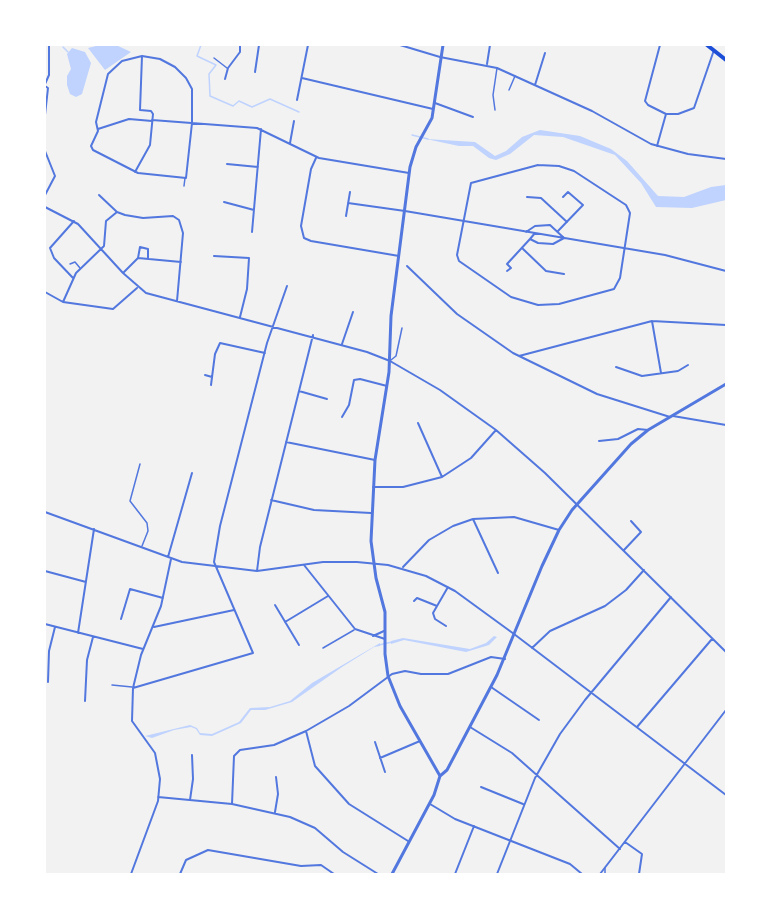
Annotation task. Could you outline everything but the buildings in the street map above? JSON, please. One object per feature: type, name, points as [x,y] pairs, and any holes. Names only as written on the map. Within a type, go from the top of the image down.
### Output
[{"type":"main road","points":[[707,45],[726,60]]},
{"type":"street","points":[[45,115],[49,45]]},
{"type":"street","points":[[225,79],[228,68],[240,52],[240,45]]},
{"type":"street","points":[[255,72],[259,45]]},
{"type":"street","points":[[297,100],[308,45]]},
{"type":"street","points":[[400,45],[442,57],[487,64],[516,75],[592,111],[657,146],[726,159]]},
{"type":"street","points":[[440,776],[400,706],[388,676],[385,647],[386,612],[373,563],[371,513],[375,460],[390,361],[394,293],[409,173],[434,109],[443,45]]},
{"type":"street","points":[[487,64],[490,45]]},
{"type":"street","points":[[660,45],[645,100],[648,105],[666,114],[694,108],[714,50]]},
{"type":"street","points":[[534,85],[545,53]]},
{"type":"street","points":[[139,120],[142,56]]},
{"type":"street","points":[[98,129],[96,122],[108,74],[122,61],[142,56],[168,63],[186,78],[193,97],[192,123],[185,178],[135,172],[93,150],[90,143],[98,129],[125,120],[152,120],[192,123],[261,129],[316,157],[409,173]]},
{"type":"street","points":[[302,78],[434,109]]},
{"type":"street","points":[[435,103],[473,117]]},
{"type":"street","points":[[135,172],[150,145],[151,111],[140,110]]},
{"type":"street","points":[[657,146],[666,114]]},
{"type":"street","points":[[290,143],[294,121]]},
{"type":"street","points":[[252,232],[261,129]]},
{"type":"street","points":[[45,151],[55,176],[45,195]]},
{"type":"street","points":[[316,157],[308,185],[301,230],[303,235],[311,241],[399,256]]},
{"type":"street","points":[[227,164],[258,167]]},
{"type":"street","points":[[559,166],[582,176],[626,205],[630,213],[620,278],[614,289],[559,304],[538,305],[511,297],[461,264],[457,255],[464,221],[469,186],[473,181],[527,167],[559,166]]},
{"type":"street","points":[[346,216],[350,192]]},
{"type":"street","points":[[558,231],[583,205],[568,192],[563,197]]},
{"type":"street","points":[[99,195],[117,212],[136,218],[173,216],[179,220],[183,228],[177,301]]},
{"type":"street","points":[[527,197],[541,198],[567,222]]},
{"type":"street","points":[[224,202],[254,210]]},
{"type":"street","points":[[348,203],[692,260],[726,271]]},
{"type":"street","points":[[45,207],[74,221],[137,288],[146,293],[342,344],[390,361],[440,390],[496,430],[577,503],[726,652]]},
{"type":"street","points":[[63,302],[73,278],[104,246],[106,221],[117,212]]},
{"type":"street","points":[[73,278],[54,258],[50,248],[74,221]]},
{"type":"street","points":[[526,232],[542,225],[550,225],[564,238]]},
{"type":"street","points":[[507,272],[511,268],[507,264],[535,233]]},
{"type":"street","points":[[530,239],[547,245],[564,238]]},
{"type":"street","points":[[123,273],[138,258],[140,247],[148,249],[148,259]]},
{"type":"street","points":[[522,248],[546,271],[564,274]]},
{"type":"street","points":[[214,256],[249,258],[247,289],[240,317]]},
{"type":"street","points":[[138,258],[181,262]]},
{"type":"street","points":[[407,266],[457,314],[519,356],[597,394],[671,416],[726,425]]},
{"type":"street","points":[[133,688],[253,653],[215,567],[220,526],[265,353],[287,286]]},
{"type":"street","points":[[45,292],[63,302],[113,309],[137,288]]},
{"type":"street","points":[[342,344],[353,312]]},
{"type":"street","points":[[519,356],[652,321],[726,325]]},
{"type":"street","points":[[652,321],[661,374]]},
{"type":"street","points":[[257,571],[260,547],[313,335]]},
{"type":"street","points":[[211,385],[220,343],[265,353]]},
{"type":"street","points":[[623,369],[625,365]]},
{"type":"street","points":[[616,367],[642,376],[678,371],[688,365]]},
{"type":"street","points":[[205,375],[212,377]]},
{"type":"street","points":[[342,417],[346,414],[354,380],[360,379],[387,386]]},
{"type":"street","points":[[392,874],[429,803],[440,776],[447,770],[505,659],[559,530],[577,503],[620,455],[648,430],[726,384]]},
{"type":"street","points":[[299,392],[327,399]]},
{"type":"street","points":[[418,423],[442,477]]},
{"type":"street","points":[[600,441],[618,439],[638,429],[648,430]]},
{"type":"street","points":[[373,487],[403,487],[442,477],[471,458],[496,430]]},
{"type":"street","points":[[286,442],[328,453],[375,460]]},
{"type":"street","points":[[131,874],[159,797],[158,762],[132,720],[133,688],[143,649],[164,598],[169,558],[192,473]]},
{"type":"street","points":[[272,500],[314,510],[371,513]]},
{"type":"street","points":[[45,512],[169,558],[215,567],[257,571],[340,561],[373,563],[402,568],[448,587],[726,795]]},
{"type":"street","points":[[402,568],[429,540],[453,526],[473,519],[514,518],[559,530]]},
{"type":"street","points":[[473,519],[498,573]]},
{"type":"street","points":[[624,550],[642,532],[630,521]]},
{"type":"street","points":[[78,633],[94,529]]},
{"type":"street","points":[[304,565],[355,629],[385,639]]},
{"type":"street","points":[[532,648],[558,627],[605,606],[626,590],[645,570]]},
{"type":"street","points":[[45,571],[86,582]]},
{"type":"street","points":[[446,620],[445,625],[434,616],[436,606],[448,587]]},
{"type":"street","points":[[121,619],[130,589],[164,598]]},
{"type":"street","points":[[285,622],[328,596]]},
{"type":"street","points":[[497,874],[537,775],[560,734],[591,693],[672,597]]},
{"type":"street","points":[[415,598],[436,606]]},
{"type":"street","points":[[275,605],[299,645]]},
{"type":"street","points":[[154,627],[234,610]]},
{"type":"street","points":[[45,624],[143,649]]},
{"type":"street","points":[[48,682],[49,651],[55,627]]},
{"type":"street","points":[[372,636],[386,629]]},
{"type":"street","points":[[85,701],[87,660],[93,637]]},
{"type":"street","points":[[637,727],[712,639]]},
{"type":"street","points":[[232,804],[237,753],[274,745],[306,731],[349,705],[388,676],[405,671],[421,674],[448,674],[491,657],[505,659]]},
{"type":"street","points":[[491,687],[539,720]]},
{"type":"street","points":[[600,874],[726,710]]},
{"type":"street","points":[[470,727],[501,745],[620,849]]},
{"type":"street","points":[[306,731],[315,766],[349,804],[408,842]]},
{"type":"street","points":[[380,758],[420,741]]},
{"type":"street","points":[[375,742],[385,772]]},
{"type":"street","points":[[190,800],[193,779],[192,755]]},
{"type":"street","points":[[275,812],[278,794],[276,777]]},
{"type":"street","points":[[481,787],[524,805]]},
{"type":"street","points":[[159,797],[232,804],[275,812],[315,828],[343,852],[378,874]]},
{"type":"street","points":[[429,803],[455,819],[570,864],[582,874]]},
{"type":"street","points":[[455,874],[474,826]]},
{"type":"street","points":[[625,842],[642,854],[639,874]]},
{"type":"street","points":[[180,874],[186,860],[208,849],[301,866],[321,866],[334,874]]},
{"type":"lane","points":[[214,58],[228,68]]},
{"type":"lane","points":[[495,110],[493,95],[497,68]]},
{"type":"lane","points":[[509,90],[516,75]]},
{"type":"lane","points":[[184,186],[185,178]]},
{"type":"lane","points":[[65,270],[75,262],[81,268]]},
{"type":"lane","points":[[390,361],[396,356],[402,328]]},
{"type":"lane","points":[[140,464],[130,501],[147,523],[148,530],[142,547]]},
{"type":"lane","points":[[323,648],[355,629]]},
{"type":"lane","points":[[112,685],[133,688]]},
{"type":"lane","points":[[605,867],[605,874]]},
{"type":"water","points":[[116,45],[131,52],[105,70],[88,48]]},
{"type":"water","points":[[72,48],[85,52],[91,63],[82,94],[76,97],[70,94],[67,85],[67,76],[71,69],[67,54]]},
{"type":"water","points":[[540,130],[580,136],[611,149],[627,161],[658,196],[684,197],[711,187],[726,185],[726,200],[692,208],[656,207],[641,183],[615,155],[563,137],[534,135],[510,154],[496,160],[489,158],[473,146],[459,146],[426,139],[475,142],[495,156],[506,151],[522,137]]},
{"type":"water","points":[[494,636],[497,637],[489,645],[466,652],[404,640],[391,644],[391,641],[403,638],[470,649],[486,643]]},
{"type":"water","points":[[380,643],[380,646],[374,647],[342,667],[292,702],[265,710],[251,710],[241,723],[212,736],[200,735],[196,729],[191,727],[152,738],[145,736],[190,725],[197,728],[200,733],[212,734],[239,722],[250,708],[270,707],[290,701],[312,683]]},
{"type":"waterway","points":[[201,45],[197,56],[216,65],[209,74],[210,96],[233,106],[239,101],[252,107],[270,99],[299,112]]},
{"type":"waterway","points":[[63,47],[68,52]]},
{"type":"waterway","points":[[412,135],[428,139]]},
{"type":"waterway","points":[[379,645],[392,642]]}]
